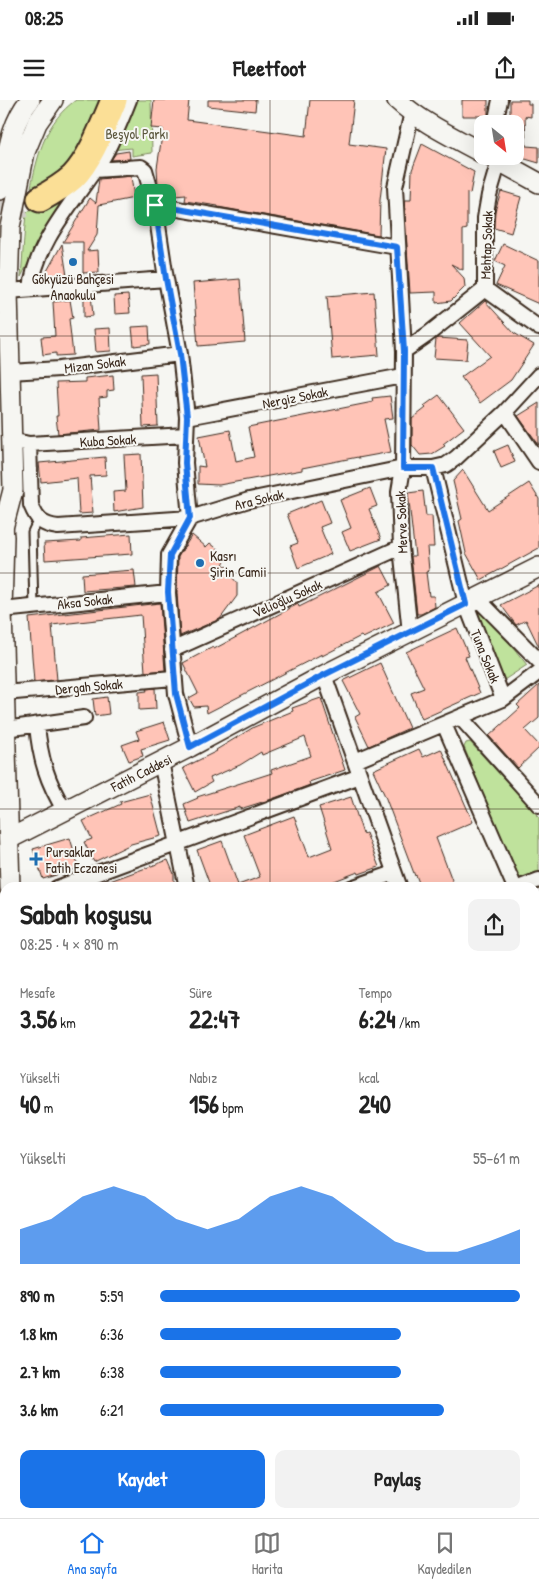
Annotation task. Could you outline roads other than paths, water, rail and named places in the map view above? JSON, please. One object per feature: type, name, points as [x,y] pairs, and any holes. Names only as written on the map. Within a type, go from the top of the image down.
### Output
[{"type":"highway","points":[[40,199],[73,176],[83,163],[114,100]]},
{"type":"street","points":[[0,190],[13,129],[30,100]]},
{"type":"street","points":[[38,519],[31,505],[20,442],[6,410],[10,372],[8,291],[10,227],[22,167],[31,136],[37,123],[53,100]]},
{"type":"street","points":[[31,289],[37,262],[50,236],[108,148],[129,100]]},
{"type":"street","points":[[397,100],[412,112],[474,148]]},
{"type":"street","points":[[497,115],[500,100]]},
{"type":"street","name":"Merve Sokak","points":[[410,633],[401,547],[399,492],[403,468],[404,351],[395,187],[412,112]]},
{"type":"street","name":"Mehtap Sokak","points":[[404,351],[485,289],[485,218],[490,195],[488,165]]},
{"type":"street","points":[[506,165],[539,183]]},
{"type":"street","points":[[94,170],[141,167],[145,170],[155,205],[180,354],[187,417],[185,463],[190,518],[170,555],[168,592],[177,701],[190,747]]},
{"type":"street","points":[[155,205],[397,247]]},
{"type":"street","points":[[8,291],[166,279]]},
{"type":"street","points":[[485,289],[539,328]]},
{"type":"street","name":"Mizan Sokak","points":[[10,372],[59,369],[180,354]]},
{"type":"street","name":"Ara Sokak","points":[[38,519],[42,524],[58,527],[190,518],[249,500],[403,468],[433,468],[446,465],[505,412],[539,375]]},
{"type":"street","name":"Nergiz Sokak","points":[[187,417],[403,376]]},
{"type":"street","points":[[505,412],[539,462]]},
{"type":"street","name":"Kuba Sokak","points":[[20,442],[186,435]]},
{"type":"street","points":[[2,534],[13,490],[20,442]]},
{"type":"street","name":"Tuna Sokak","points":[[433,468],[503,699]]},
{"type":"street","points":[[0,505],[2,534],[1,651],[5,729],[3,787],[9,839],[5,859],[9,882]]},
{"type":"street","name":"Velioğlu Sokak","points":[[172,650],[401,547]]},
{"type":"street","name":"Fatih Caddesi","points":[[9,839],[190,747],[324,675],[539,567]]},
{"type":"street","name":"Aksa Sokak","points":[[2,610],[168,592]]},
{"type":"street","name":"Tuna Sokak","points":[[472,601],[539,661]]},
{"type":"street","points":[[355,761],[503,699],[539,672]]},
{"type":"street","points":[[324,675],[398,882]]},
{"type":"street","name":"Dergah Sokak","points":[[4,693],[174,678]]},
{"type":"street","points":[[460,717],[539,805]]},
{"type":"street","points":[[5,729],[84,718]]},
{"type":"street","points":[[444,724],[513,882]]},
{"type":"street","points":[[37,725],[43,766],[64,811]]},
{"type":"street","points":[[161,762],[186,882]]},
{"type":"street","points":[[73,882],[360,776]]},
{"type":"street","points":[[367,882],[394,872]]},
{"type":"lane","points":[[34,607],[32,532],[38,519]]},
{"type":"tunnel","points":[[0,210],[18,207],[40,199]]},
{"type":"place","name":"Gökyüzü Bahçesi Anaokulu","points":[[73,262]]},
{"type":"place","name":"Kasrı Şirin Camii","points":[[200,563]]},
{"type":"place","name":"Pursaklar Fatih Eczanesi","points":[[36,859]]},
{"type":"park label","name":"Beşyol Parkı","points":[[137,133]]}]
